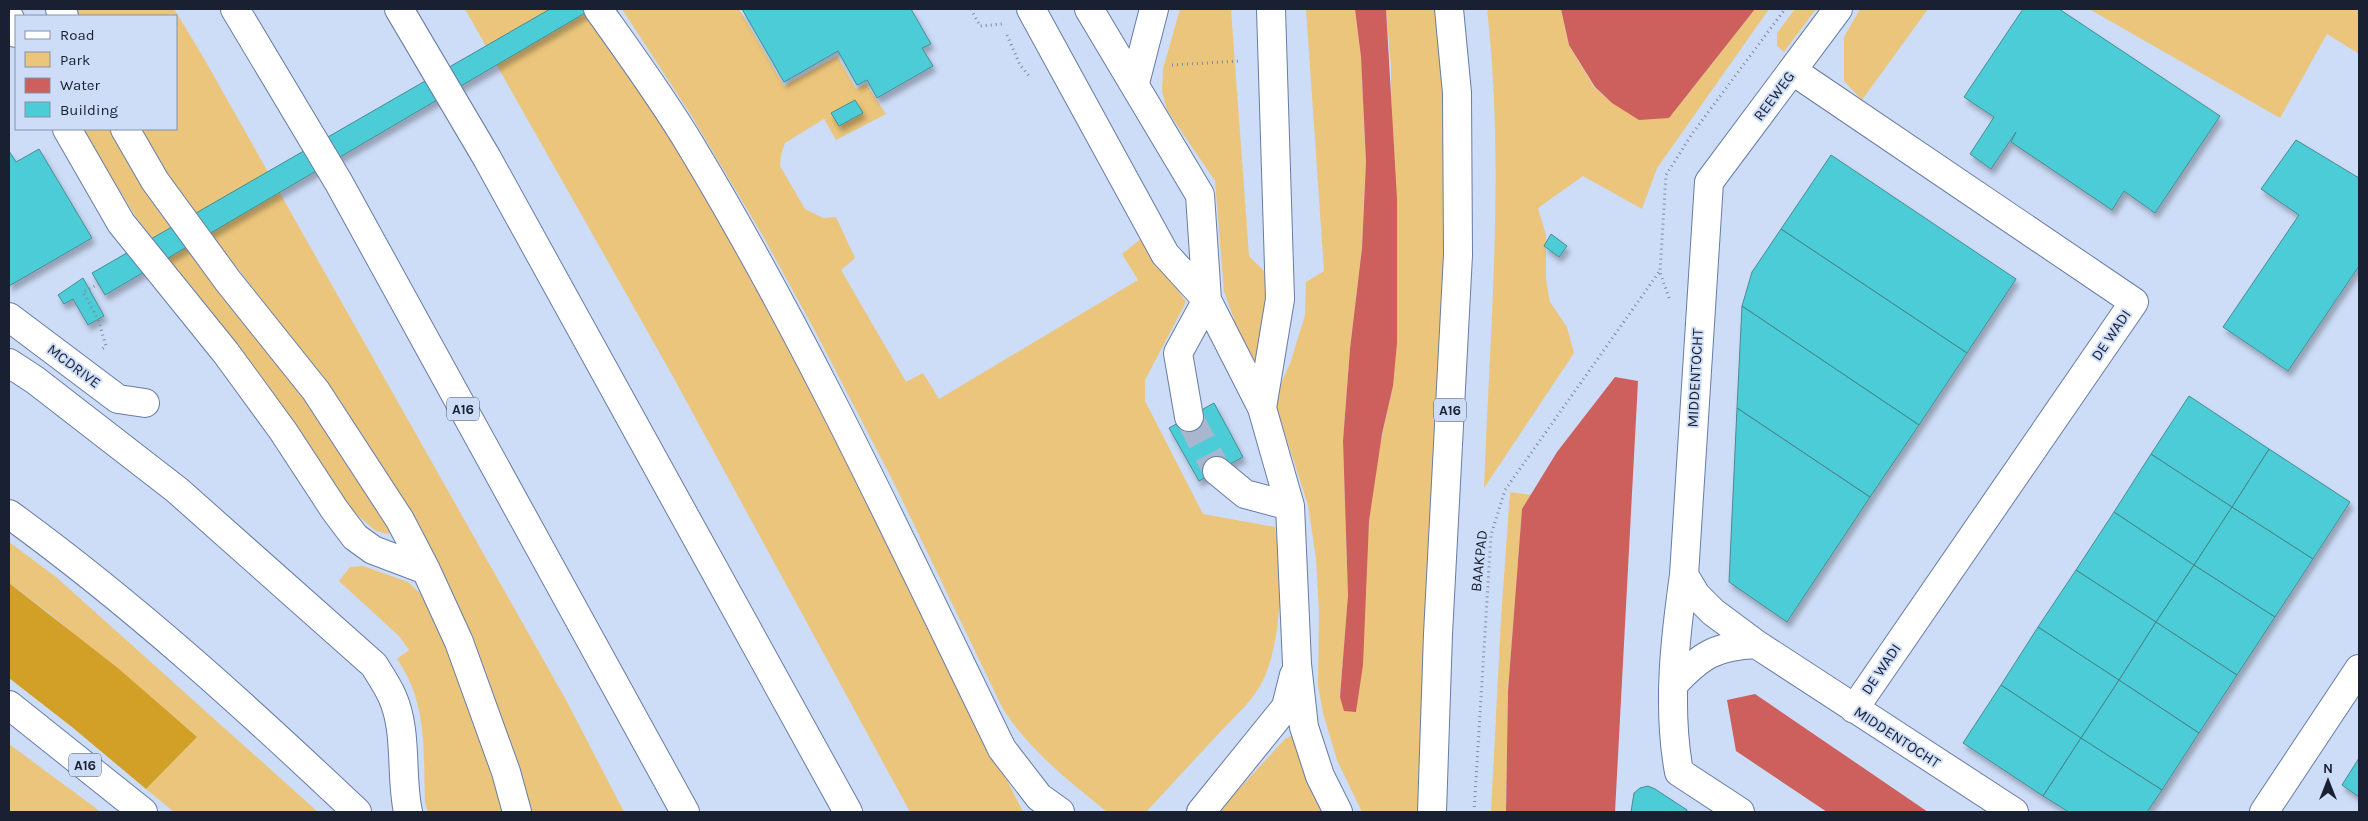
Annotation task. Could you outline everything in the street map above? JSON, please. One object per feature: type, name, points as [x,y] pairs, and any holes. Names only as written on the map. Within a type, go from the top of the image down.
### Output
[{"type":"main road","name":"A16","points":[[235,9],[339,183],[685,812]]},
{"type":"main road","points":[[399,9],[492,166],[848,812]]},
{"type":"main road","points":[[598,9],[690,145],[768,280],[830,399],[1002,749],[1039,797],[1060,812]]},
{"type":"main road","points":[[1031,9],[1165,254],[1207,300],[1262,408],[1290,506],[1297,664],[1304,726],[1320,776],[1338,812]]},
{"type":"main road","points":[[1089,9],[1135,83],[1200,195],[1207,300],[1178,354],[1189,417]]},
{"type":"main road","points":[[1135,83],[1154,9]]},
{"type":"main road","points":[[1262,408],[1280,299],[1271,9]]},
{"type":"main road","name":"A16","points":[[1432,812],[1438,634],[1458,255],[1457,93],[1449,9]]},
{"type":"main road","name":"REEWEG","points":[[1709,182],[1838,9]]},
{"type":"main road","points":[[9,17],[15,32]]},
{"type":"main road","name":"DE WADI","points":[[1793,71],[2134,302],[1854,709]]},
{"type":"main road","points":[[68,130],[121,223],[226,354],[283,431],[334,509],[355,537],[372,550],[426,570]]},
{"type":"main road","points":[[126,130],[166,197],[228,281],[316,391],[395,512],[426,570],[460,642],[506,772],[517,812]]},
{"type":"main road","name":"MIDDENTOCHT","points":[[1709,182],[1684,575],[1678,623],[1674,684],[1673,740],[1679,772],[1740,812]]},
{"type":"main road","name":"MCDRIVE","points":[[9,317],[118,398],[145,403]]},
{"type":"main road","points":[[9,362],[177,490],[374,666],[393,697],[401,728],[404,792],[408,812]]},
{"type":"main road","points":[[1218,471],[1245,494],[1290,506]]},
{"type":"main road","points":[[9,514],[74,561],[214,679],[357,812]]},
{"type":"main road","name":"MIDDENTOCHT","points":[[1684,575],[1696,595],[1713,612],[1756,644],[2014,812]]},
{"type":"main road","points":[[1674,684],[1692,665],[1717,650],[1730,646],[1756,644]]},
{"type":"main road","points":[[1200,812],[1286,707],[1297,664]]},
{"type":"main road","points":[[2264,812],[2359,669]]},
{"type":"main road","name":"A16","points":[[9,705],[143,812]]},
{"type":"path","name":"BAAKPAD","points":[[1474,812],[1491,535],[1506,490],[1660,272]]},
{"type":"path","points":[[98,319],[83,292],[99,284]]},
{"type":"green space","points":[[73,9],[174,9],[178,15],[76,15]]},
{"type":"green space","points":[[465,9],[588,9],[691,166],[763,296],[1023,812],[910,812],[671,373]]},
{"type":"green space","points":[[622,9],[739,9],[784,86],[837,56],[856,89],[866,84],[886,114],[836,140],[824,119],[785,143],[781,154],[780,166],[805,209],[823,218],[836,217],[855,258],[841,270],[906,382],[923,373],[939,399],[1138,280],[1122,254],[1142,238],[1186,302],[1145,380],[1145,401],[1203,514],[1275,527],[1280,584],[1278,623],[1270,661],[1256,693],[1146,812],[1107,812],[1038,752],[1003,709],[893,481],[815,331],[763,236],[691,115]]},
{"type":"green space","points":[[1180,9],[1231,9],[1249,256],[1273,280],[1262,378],[1236,325],[1224,291],[1215,181],[1167,110],[1162,91],[1163,69]]},
{"type":"green space","points":[[1306,9],[1355,9],[1361,57],[1366,162],[1362,248],[1350,349],[1343,441],[1348,595],[1340,697],[1356,712],[1361,664],[1371,504],[1393,386],[1391,66],[1386,9],[1436,9],[1445,110],[1445,249],[1418,812],[1362,812],[1337,760],[1323,713],[1318,685],[1319,611],[1316,559],[1308,505],[1274,400],[1291,361],[1305,315],[1306,282],[1324,271]]},
{"type":"green space","points":[[1487,9],[1561,9],[1569,45],[1594,87],[1612,103],[1669,118],[1755,9],[1769,9],[1657,168],[1642,209],[1583,176],[1538,208],[1546,235],[1546,280],[1550,302],[1567,327],[1574,353],[1484,488],[1496,188],[1495,128]]},
{"type":"green space","points":[[1795,9],[1816,9],[1784,52],[1777,46],[1777,33]]},
{"type":"green space","points":[[1860,9],[1928,9],[1862,100],[1844,81],[1844,37]]},
{"type":"green space","points":[[2089,9],[2359,9],[2359,54],[2327,34],[2280,118]]},
{"type":"green space","points":[[178,16],[566,700],[624,812],[530,812],[503,722],[471,636],[426,543],[392,483],[329,388],[217,242],[164,168],[140,130],[178,130]]},
{"type":"green space","points":[[82,130],[113,130],[306,399],[391,529],[389,534],[376,531],[350,509],[285,410],[256,376],[136,217]]},
{"type":"green space","points":[[1510,492],[1531,495],[1522,509],[1508,691],[1506,812],[1491,812],[1501,619]]},
{"type":"green space","points":[[9,542],[56,577],[318,812],[174,812],[146,789],[197,737],[50,614],[9,583]]},
{"type":"green space","points":[[363,566],[408,582],[430,603],[459,669],[505,812],[428,812],[425,802],[422,728],[419,710],[407,676],[397,659],[409,650],[399,636],[339,581],[350,567]]},
{"type":"green space","points":[[1293,735],[1321,812],[1218,812],[1285,739]]},
{"type":"green space","points":[[9,744],[101,812],[9,812]]},
{"type":"shaded area","points":[[9,583],[119,669],[197,737],[146,789],[72,727],[9,678]]},
{"type":"water","points":[[1355,9],[1386,9],[1397,199],[1397,343],[1393,386],[1382,434],[1369,521],[1363,665],[1356,712],[1344,711],[1340,697],[1348,595],[1343,441],[1350,349],[1362,248],[1366,162],[1361,57]]},
{"type":"water","points":[[1561,9],[1755,9],[1669,118],[1639,120],[1612,103],[1595,87],[1569,45]]},
{"type":"water","points":[[1615,377],[1638,381],[1615,812],[1506,812],[1508,691],[1522,509],[1557,452]]},
{"type":"water","points":[[1755,694],[1928,812],[1827,812],[1736,751],[1727,700]]},
{"type":"building","points":[[550,9],[592,9],[105,295],[92,273]]},
{"type":"building","points":[[742,9],[911,9],[931,44],[922,48],[933,66],[877,98],[867,80],[857,85],[838,51],[784,82]]},
{"type":"building","points":[[2023,9],[2059,9],[2220,116],[2155,213],[2124,191],[2112,210],[2011,142],[2016,132],[1991,169],[1970,154],[1994,117],[1964,97]]},
{"type":"building","points":[[855,100],[863,113],[839,126],[831,113]]},
{"type":"building","points":[[2296,140],[2359,178],[2359,266],[2288,371],[2223,327],[2299,215],[2261,189]]},
{"type":"building","points":[[39,149],[92,238],[9,286],[9,151],[16,162]]},
{"type":"building","points":[[1831,155],[2016,279],[1967,353],[1781,229]]},
{"type":"building","points":[[1781,229],[1967,353],[1919,425],[1742,306],[1752,272]]},
{"type":"building","points":[[1551,234],[1567,246],[1559,257],[1544,246]]},
{"type":"building","points":[[83,278],[104,316],[88,325],[73,299],[64,304],[58,295]]},
{"type":"building","points":[[1742,306],[1919,425],[1870,497],[1737,408]]},
{"type":"building","points":[[2189,396],[2269,449],[2232,507],[2151,454]]},
{"type":"building","points":[[1214,403],[1243,457],[1199,481],[1169,428]]},
{"type":"building","points":[[1737,408],[1870,497],[1787,622],[1729,582]]},
{"type":"building","points":[[2269,449],[2350,502],[2313,559],[2232,507]]},
{"type":"building","points":[[2151,454],[2232,507],[2194,565],[2114,512]]},
{"type":"building","points":[[2232,507],[2313,559],[2275,617],[2194,565]]},
{"type":"building","points":[[2114,512],[2194,565],[2156,622],[2076,570]]},
{"type":"building","points":[[2194,565],[2275,617],[2237,675],[2156,622]]},
{"type":"building","points":[[2076,570],[2156,622],[2119,680],[2038,627]]},
{"type":"building","points":[[2156,622],[2237,675],[2199,733],[2119,680]]},
{"type":"building","points":[[2038,627],[2119,680],[2081,738],[2001,685]]},
{"type":"building","points":[[2119,680],[2199,733],[2162,790],[2081,738]]},
{"type":"building","points":[[2001,685],[2081,738],[2043,796],[1963,743]]},
{"type":"building","points":[[2081,738],[2162,790],[2147,812],[2069,812],[2043,796]]},
{"type":"building","points":[[2359,758],[2359,797],[2342,785]]},
{"type":"building","points":[[1648,786],[1687,810],[1686,812],[1631,812],[1634,793],[1640,788]]},
{"type":"tunnel","points":[[1189,417],[1217,471]]}]
